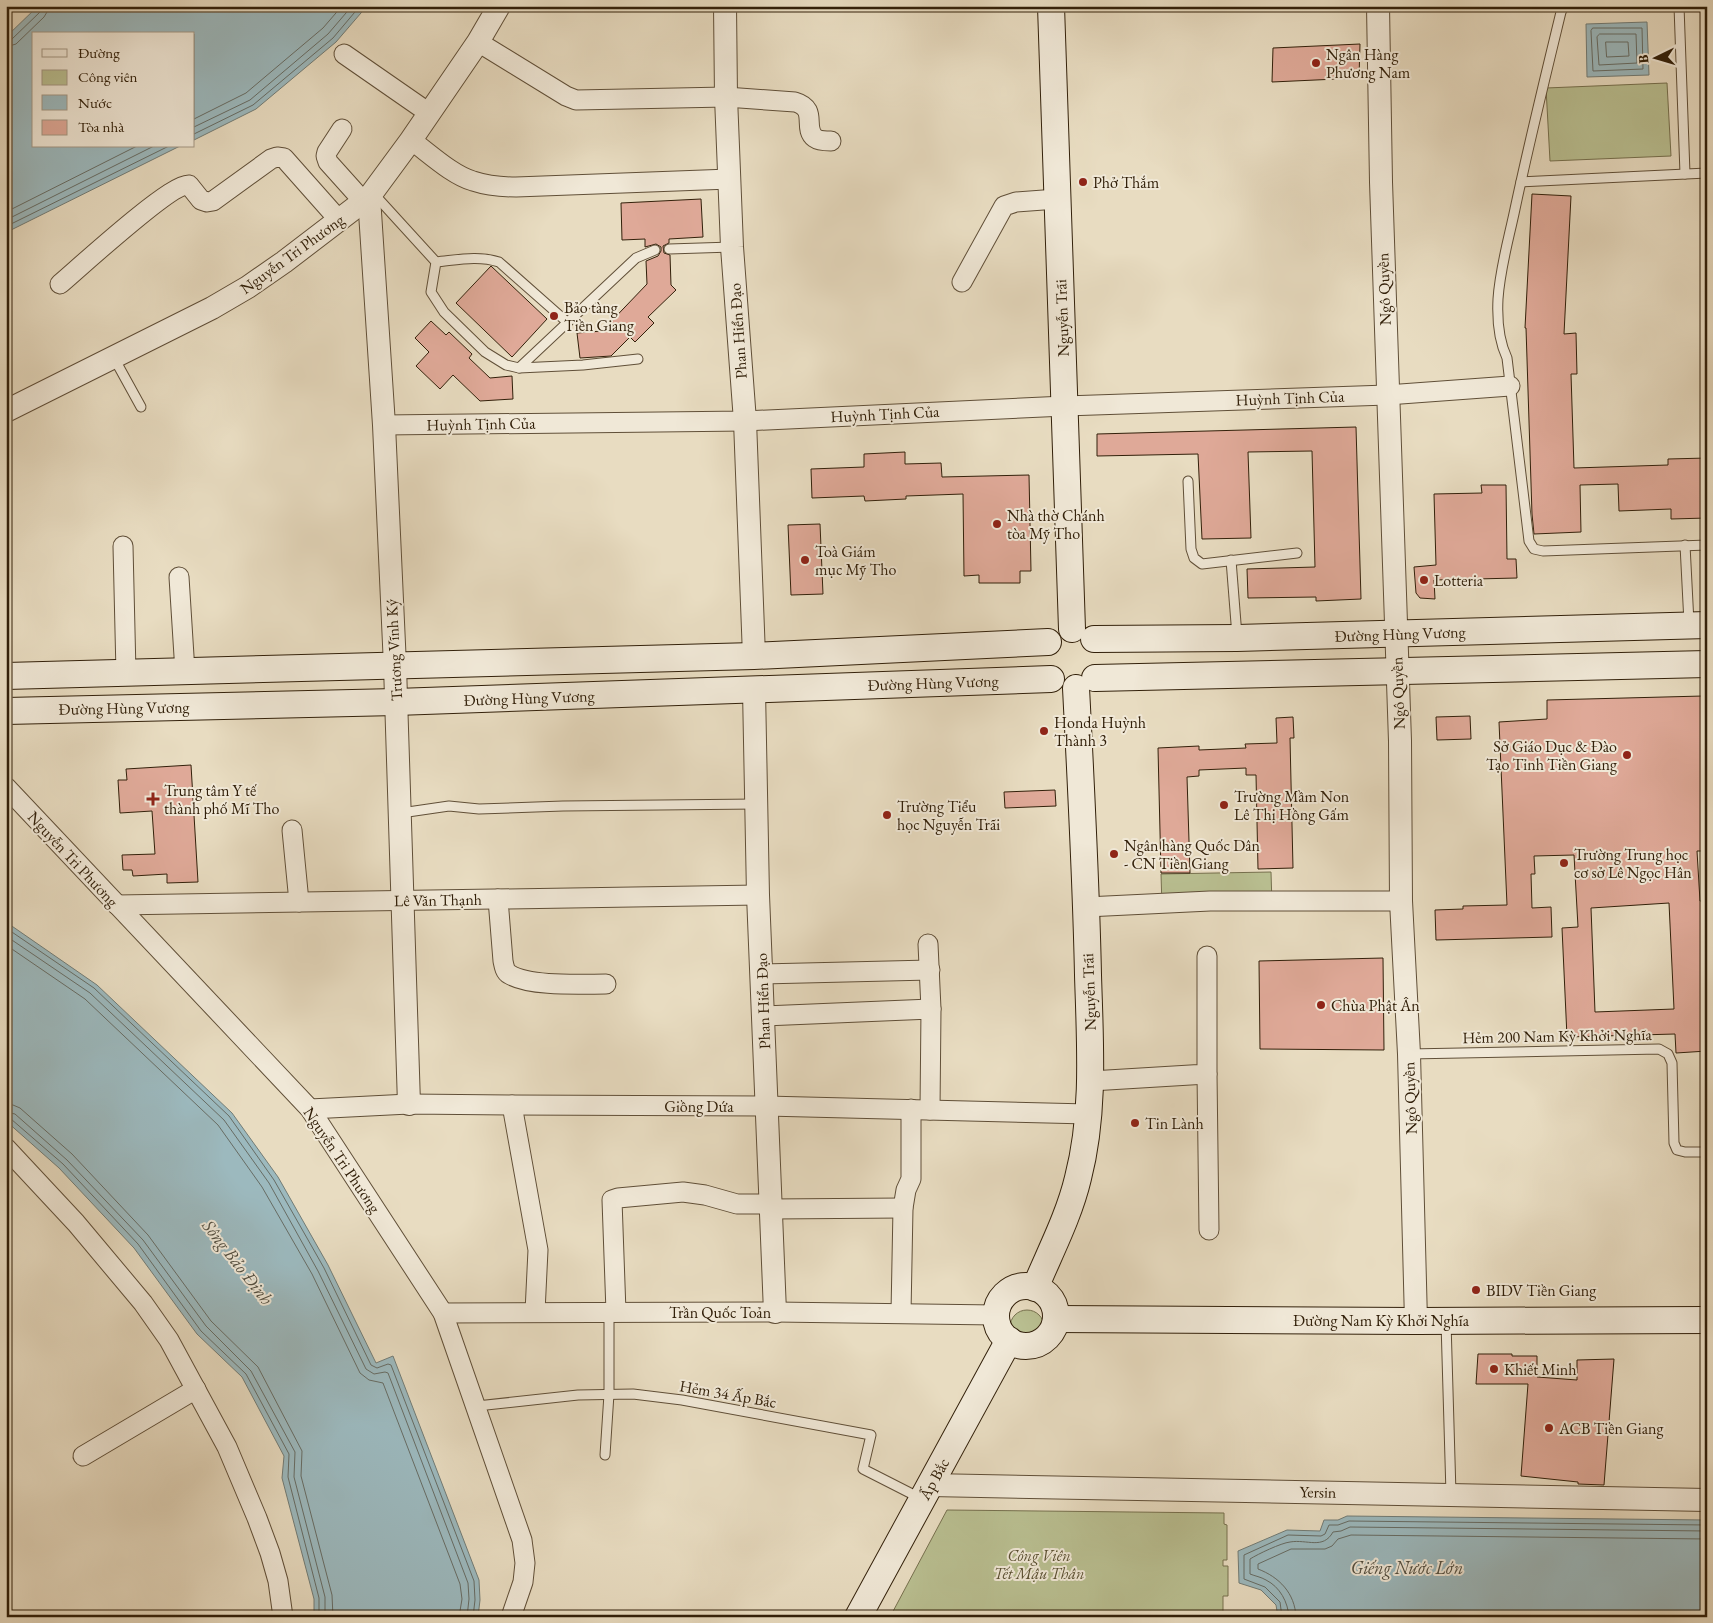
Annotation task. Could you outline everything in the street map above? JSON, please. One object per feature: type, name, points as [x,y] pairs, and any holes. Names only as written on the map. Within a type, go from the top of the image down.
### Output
[{"type":"main road","name":"Nguyễn Trãi","points":[[1035,1288],[1078,1178],[1088,1114],[1091,1082],[1086,907],[1085,683],[1101,670],[1102,658],[1100,648],[1083,634],[1065,406],[1050,6]]},
{"type":"main road","name":"Đường Hùng Vương","points":[[1083,634],[1237,638],[1698,625]]},
{"type":"main road","points":[[1083,634],[1063,631],[1055,635],[1048,642],[1044,651],[1044,670],[1058,685],[1067,688],[1085,683],[1707,664]]},
{"type":"main road","points":[[6,676],[754,656],[1048,642]]},
{"type":"main road","name":"Đường Hùng Vương","points":[[6,711],[396,702],[1051,679]]},
{"type":"main road","points":[[1017,1287],[1035,1288],[1042,1291],[1053,1303],[1056,1319],[1049,1335],[1042,1341],[1026,1346],[1017,1344],[1002,1334],[997,1325],[996,1315],[998,1306],[1002,1298],[1009,1291],[1017,1287]]},
{"type":"main road","name":"Đường Nam Kỳ Khởi Nghĩa","points":[[1056,1319],[1707,1320]]},
{"type":"main road","name":"Ấp Bắc","points":[[858,1617],[1009,1340]]},
{"type":"street","name":"Nguyễn Tri Phương","points":[[6,411],[212,308],[248,287],[339,220],[368,196],[411,140],[478,42],[499,6]]},
{"type":"street","name":"Phan Hiển Đạo","points":[[725,6],[726,97],[732,248],[745,421],[754,656]]},
{"type":"street","name":"Ngô Quyền","points":[[1378,6],[1387,395],[1400,741],[1401,901],[1409,1054],[1416,1321]]},
{"type":"street","points":[[478,42],[566,96],[576,100],[726,97],[795,102],[802,104],[809,115],[810,131],[813,137],[817,140],[831,141]]},
{"type":"street","points":[[344,54],[429,113]]},
{"type":"street","points":[[342,129],[326,152],[328,162],[368,196]]},
{"type":"street","points":[[411,140],[471,181],[494,186],[516,187],[730,179]]},
{"type":"street","points":[[60,284],[139,217],[177,188],[189,185],[201,200],[213,201],[271,159],[277,157],[284,158],[339,220]]},
{"type":"street","name":"Trương Vĩnh Ký","points":[[368,196],[384,426],[395,666],[398,813],[403,901],[409,1104]]},
{"type":"street","points":[[962,282],[1004,206],[1016,202],[1057,200]]},
{"type":"street","name":"Huỳnh Tịnh Của","points":[[384,426],[745,421],[1065,406],[1387,395],[1510,386]]},
{"type":"street","points":[[123,546],[126,673]]},
{"type":"street","points":[[179,576],[185,672]]},
{"type":"street","name":"Phan Hiển Đạo","points":[[754,690],[758,895],[775,1312]]},
{"type":"street","name":"Nguyễn Tri Phương","points":[[6,787],[310,1109],[443,1313],[477,1406],[522,1540],[525,1563],[523,1582],[510,1617]]},
{"type":"street","points":[[292,830],[299,902]]},
{"type":"street","name":"Lê Văn Thạnh","points":[[117,905],[758,895]]},
{"type":"street","points":[[498,899],[503,961],[508,974],[527,980],[543,982],[606,984]]},
{"type":"street","points":[[1086,907],[1210,902],[1401,901]]},
{"type":"street","points":[[928,944],[931,1010],[930,1110]]},
{"type":"street","points":[[1207,956],[1209,1230]]},
{"type":"street","points":[[762,974],[930,970]]},
{"type":"street","points":[[764,1016],[931,1010]]},
{"type":"street","points":[[1091,1082],[1207,1074]]},
{"type":"street","name":"Giồng Dứa","points":[[310,1109],[409,1104],[512,1104],[766,1106],[1088,1114]]},
{"type":"street","points":[[512,1104],[538,1250],[535,1312]]},
{"type":"street","points":[[901,1313],[903,1208],[912,1172],[911,1109]]},
{"type":"street","points":[[6,1148],[76,1223],[143,1303],[169,1340],[227,1446],[267,1544],[278,1581],[283,1617]]},
{"type":"street","points":[[613,1312],[612,1200],[683,1192],[705,1195],[737,1204],[771,1207],[903,1208]]},
{"type":"street","name":"Trần Quốc Toản","points":[[443,1313],[775,1312],[996,1315]]},
{"type":"street","points":[[83,1456],[196,1388]]},
{"type":"street","name":"Yersin","points":[[926,1492],[1451,1495],[1707,1500]]},
{"type":"lane","points":[[1564,6],[1521,182],[1501,274],[1498,298],[1499,332],[1502,348],[1507,358],[1529,541],[1534,549],[1544,551],[1707,545]]},
{"type":"lane","points":[[1679,6],[1685,174]]},
{"type":"lane","points":[[1521,182],[1707,173]]},
{"type":"lane","points":[[368,196],[436,262]]},
{"type":"lane","points":[[669,248],[732,248]]},
{"type":"lane","points":[[519,368],[636,258],[655,250]]},
{"type":"lane","points":[[436,262],[475,258],[489,258],[499,262],[568,322]]},
{"type":"lane","points":[[436,262],[432,292],[444,312],[485,352],[506,365],[519,368],[583,365],[638,359]]},
{"type":"lane","points":[[114,358],[141,407]]},
{"type":"lane","points":[[1188,481],[1191,549],[1194,558],[1202,564],[1297,553]]},
{"type":"lane","points":[[1686,545],[1698,625]]},
{"type":"lane","points":[[1231,560],[1237,638]]},
{"type":"lane","points":[[398,813],[449,806],[480,809],[563,806],[757,804]]},
{"type":"lane","name":"Hẻm 200 Nam Kỳ Khởi Nghĩa","points":[[1409,1054],[1659,1049],[1668,1054],[1672,1063],[1674,1143],[1677,1150],[1707,1152]]},
{"type":"lane","points":[[604,1455],[613,1312]]},
{"type":"lane","points":[[1446,1320],[1451,1495]]},
{"type":"lane","name":"Hẻm 34 Ấp Bắc","points":[[477,1406],[559,1396],[634,1394],[682,1400],[871,1435],[863,1470],[926,1492]]},
{"type":"green space","points":[[1667,83],[1671,156],[1550,161],[1546,88]]},
{"type":"green space","points":[[1271,872],[1272,905],[1162,907],[1161,874]]},
{"type":"green space","points":[[1027,1310],[1039,1315],[1044,1327],[1039,1339],[1027,1344],[1015,1339],[1010,1327],[1015,1315]]},
{"type":"green space","name":"Công Viên Tết Mậu Thân","points":[[947,1510],[1224,1513],[1224,1524],[1227,1525],[1227,1560],[1223,1560],[1223,1566],[1228,1566],[1228,1596],[1223,1596],[1223,1617],[890,1617]]},
{"type":"water","points":[[38,6],[367,6],[336,42],[256,109],[195,140],[195,32],[32,32],[32,148],[176,148],[13,229],[6,235],[6,37]]},
{"type":"water","points":[[1647,22],[1649,75],[1587,77],[1586,24]]},
{"type":"water","name":"Sông Bảo Định","points":[[6,922],[97,985],[232,1113],[278,1177],[328,1265],[376,1363],[393,1356],[479,1580],[480,1600],[478,1617],[314,1617],[314,1599],[282,1478],[284,1456],[242,1377],[197,1334],[134,1248],[59,1168],[6,1121]]},
{"type":"water","name":"Giếng Nước Lớn","points":[[1347,1516],[1707,1520],[1707,1617],[1278,1617],[1276,1605],[1261,1590],[1239,1583],[1238,1551],[1287,1530],[1320,1531],[1324,1520],[1338,1520]]},
{"type":"building","name":"Ngân Hàng Phương Nam","points":[[1360,44],[1359,78],[1272,82],[1273,48]]},
{"type":"building","points":[[1532,194],[1571,196],[1564,334],[1576,333],[1577,374],[1571,374],[1574,468],[1668,465],[1668,459],[1707,458],[1707,518],[1671,519],[1671,509],[1619,511],[1618,484],[1580,485],[1581,532],[1534,534],[1525,328]]},
{"type":"building","points":[[701,199],[703,237],[669,239],[669,243],[663,246],[664,253],[670,255],[671,285],[676,290],[648,317],[654,323],[635,342],[630,337],[611,356],[580,358],[577,333],[602,331],[647,284],[646,261],[658,256],[661,251],[661,247],[656,244],[645,247],[645,239],[622,240],[621,203]]},
{"type":"building","points":[[491,266],[547,319],[512,357],[456,303]]},
{"type":"building","points":[[431,321],[446,335],[449,332],[472,354],[469,358],[490,378],[512,376],[513,399],[480,401],[453,375],[440,389],[416,366],[429,352],[415,338]]},
{"type":"building","points":[[1356,427],[1361,599],[1316,601],[1316,597],[1248,598],[1247,569],[1315,567],[1312,451],[1248,452],[1251,538],[1202,539],[1198,454],[1097,456],[1097,434]]},
{"type":"building","points":[[905,452],[905,464],[941,463],[942,477],[1029,475],[1031,571],[1020,571],[1020,583],[979,583],[979,575],[964,576],[963,494],[906,496],[906,499],[865,501],[864,496],[812,498],[811,469],[864,467],[864,454]]},
{"type":"building","points":[[1481,485],[1506,485],[1507,559],[1516,559],[1517,578],[1434,580],[1435,599],[1420,598],[1416,593],[1414,567],[1436,565],[1434,494],[1482,493]]},
{"type":"building","name":"Toà Giám mục Mỹ Tho","points":[[820,524],[823,594],[791,595],[788,525]]},
{"type":"building","points":[[1703,696],[1707,851],[1697,851],[1700,901],[1705,901],[1707,935],[1707,1051],[1676,1053],[1675,1034],[1567,1037],[1562,928],[1578,927],[1574,855],[1534,856],[1535,874],[1531,874],[1532,908],[1551,907],[1552,937],[1436,940],[1435,910],[1463,909],[1463,906],[1507,905],[1499,722],[1547,719],[1547,700]],"holes":[[[1669,903],[1674,1009],[1595,1012],[1591,908]]]},
{"type":"building","points":[[1470,716],[1471,739],[1437,740],[1436,717]]},
{"type":"building","points":[[1293,717],[1294,738],[1290,738],[1293,868],[1258,869],[1256,775],[1246,775],[1246,768],[1199,770],[1199,776],[1187,777],[1190,873],[1161,873],[1158,748],[1199,746],[1199,750],[1246,748],[1245,744],[1277,743],[1276,718]]},
{"type":"building","points":[[191,765],[198,882],[167,883],[167,874],[133,876],[132,870],[123,870],[122,855],[155,854],[152,811],[120,813],[118,780],[127,780],[126,769]]},
{"type":"building","points":[[1055,790],[1056,806],[1005,808],[1004,792]]},
{"type":"building","name":"Chùa Phật Ân","points":[[1383,958],[1384,1050],[1260,1049],[1259,961]]},
{"type":"building","points":[[1478,1354],[1537,1356],[1537,1377],[1577,1380],[1577,1360],[1614,1359],[1604,1485],[1578,1484],[1578,1482],[1521,1476],[1528,1384],[1476,1384]]},
{"type":"place","name":"Ngân Hàng Phương Nam","points":[[1316,63]]},
{"type":"place","name":"Phở Thắm","points":[[1083,182]]},
{"type":"place","name":"Bảo tàng Tiền Giang","points":[[554,316]]},
{"type":"place","name":"Nhà thờ Chánh tòa Mỹ Tho","points":[[997,524]]},
{"type":"place","name":"Toà Giám mục Mỹ Tho","points":[[805,560]]},
{"type":"place","name":"Lotteria","points":[[1424,580]]},
{"type":"place","name":"Honda Huỳnh Thành 3","points":[[1044,731]]},
{"type":"place","name":"Sở Giáo Dục & Đào Tạo Tỉnh Tiền Giang","points":[[1627,755]]},
{"type":"place","name":"Trung tâm Y tế thành phố Mĩ Tho","points":[[153,799]]},
{"type":"place","name":"Trường Mầm Non Lê Thị Hồng Gấm","points":[[1224,805]]},
{"type":"place","name":"Trường Tiểu học Nguyễn Trãi","points":[[887,815]]},
{"type":"place","name":"Ngân hàng Quốc Dân - CN Tiền Giang","points":[[1114,854]]},
{"type":"place","name":"Trường Trung học cơ sở Lê Ngọc Hân","points":[[1564,863]]},
{"type":"place","name":"Chùa Phật Ân","points":[[1321,1005]]},
{"type":"place","name":"Tin Lành","points":[[1135,1123]]},
{"type":"place","name":"BIDV Tiền Giang","points":[[1476,1290]]},
{"type":"place","name":"Khiết Minh","points":[[1494,1369]]},
{"type":"place","name":"ACB Tiền Giang","points":[[1549,1428]]}]
